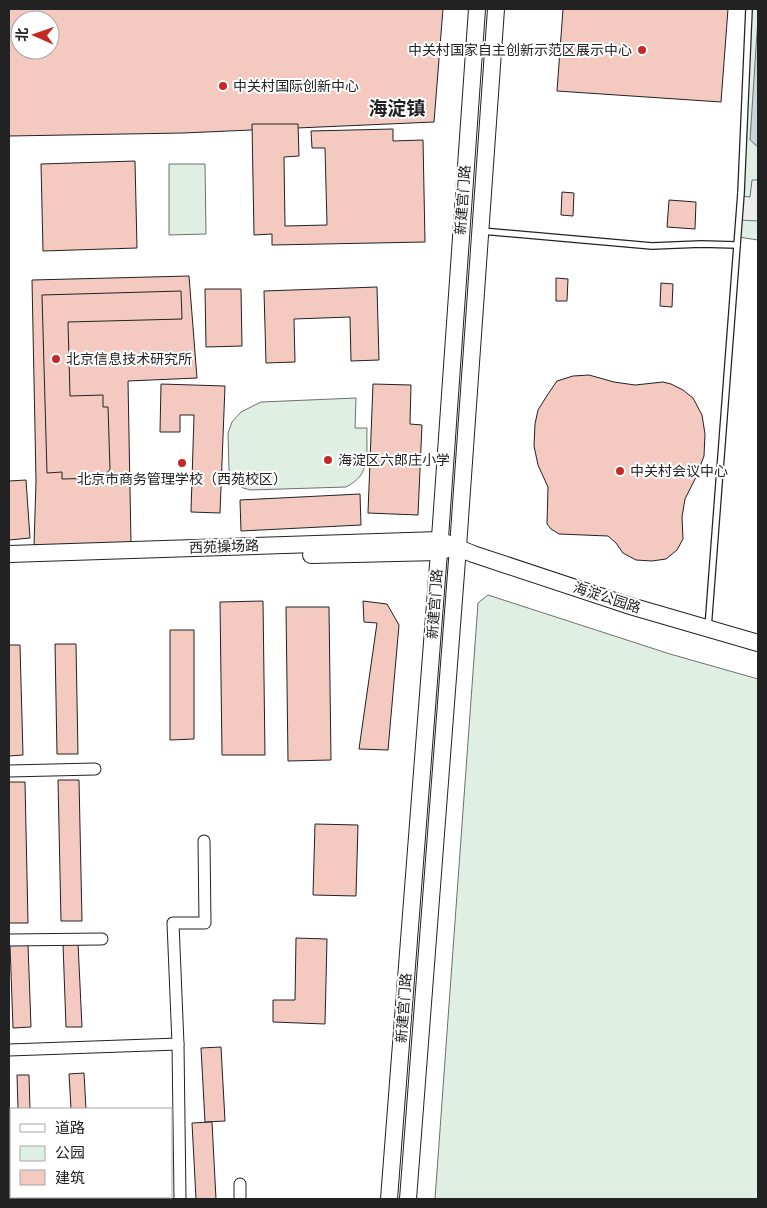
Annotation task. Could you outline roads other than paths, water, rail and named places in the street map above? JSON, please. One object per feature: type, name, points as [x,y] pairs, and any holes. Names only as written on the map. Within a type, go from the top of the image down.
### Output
[{"type":"street","name":"新建宫门路","points":[[389,1199],[439,546],[477,9]]},
{"type":"street","name":"新建宫门路","points":[[408,1199],[458,546],[496,9]]},
{"type":"street","name":"海淀公园路","points":[[439,546],[458,546],[473,554],[627,606],[758,643]]},
{"type":"street","name":"西苑操场路","points":[[9,554],[439,546]]},
{"type":"street","name":"西苑操场路","points":[[9,563],[439,546]]},
{"type":"street","points":[[9,771],[95,769]]},
{"type":"street","points":[[177,1193],[178,1044],[173,923],[204,923],[204,841]]},
{"type":"street","points":[[9,940],[102,939]]},
{"type":"street","points":[[9,1050],[178,1044]]},
{"type":"street","points":[[240,1184],[240,1199]]},
{"type":"lane","points":[[708,629],[737,245],[749,9]]},
{"type":"lane","points":[[480,231],[652,246],[737,245]]},
{"type":"place","name":"中关村国家自主创新示范区展示中心","points":[[642,50]]},
{"type":"place","name":"中关村国际创新中心","points":[[223,86]]},
{"type":"place","name":"北京信息技术研究所","points":[[56,359]]},
{"type":"place","name":"海淀区六郎庄小学","points":[[328,460]]},
{"type":"place","name":"北京市商务管理学校（西苑校区）","points":[[182,463]]},
{"type":"place","name":"中关村会议中心","points":[[620,471]]},
{"type":"district","name":"海淀镇","points":[[397,108]]}]
